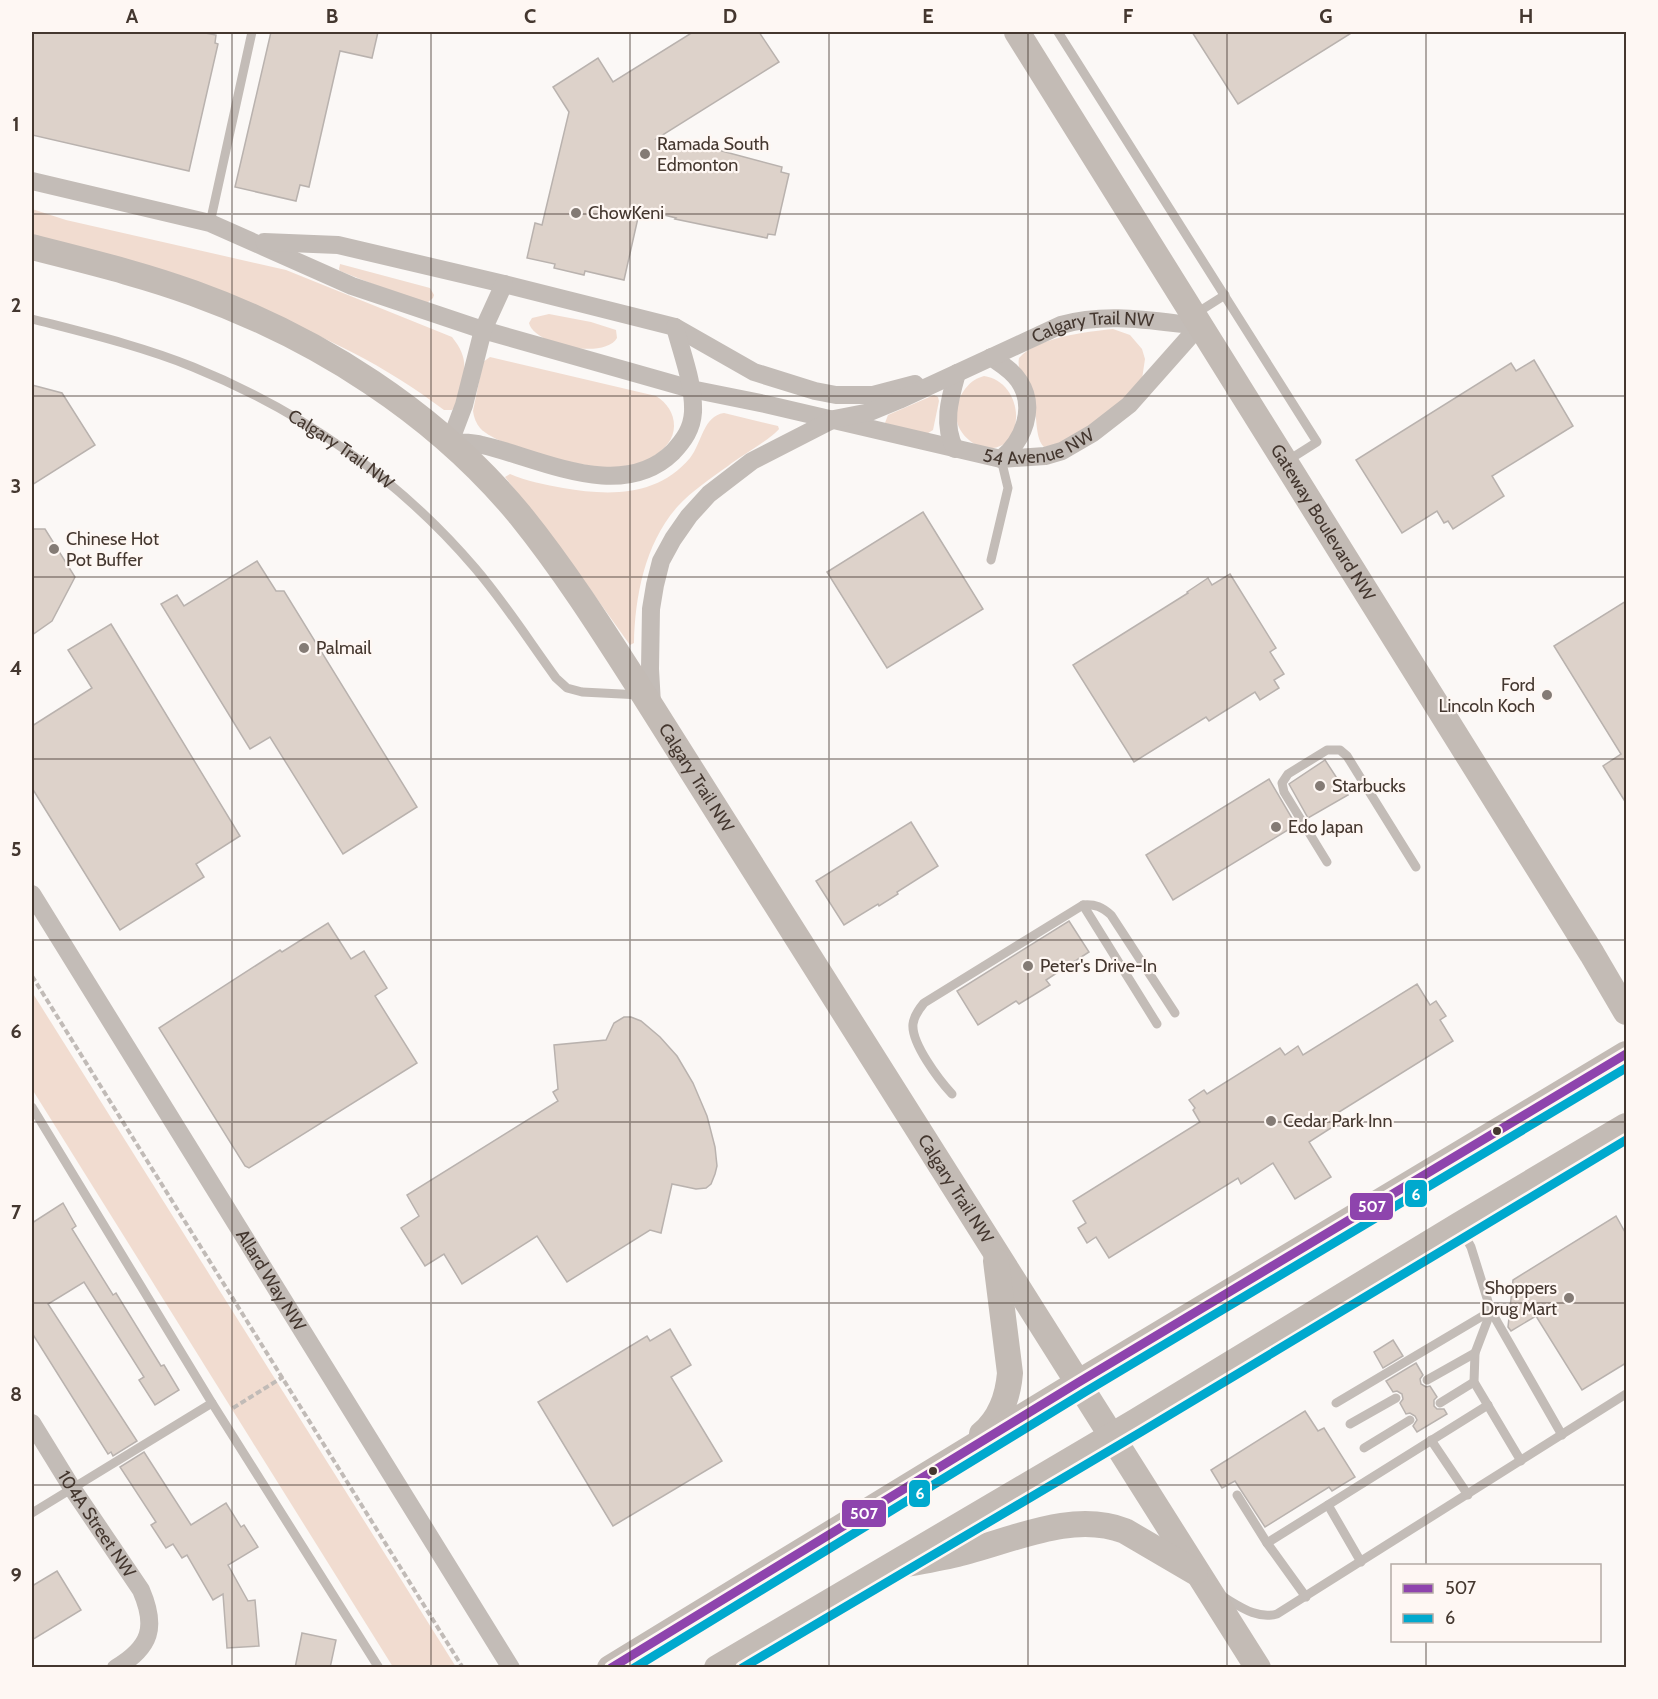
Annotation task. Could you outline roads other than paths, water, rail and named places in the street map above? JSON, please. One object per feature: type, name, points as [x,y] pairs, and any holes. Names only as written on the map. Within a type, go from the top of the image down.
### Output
[{"type":"main road","name":"Gateway Boulevard NW","points":[[1017,32],[1626,1012]]},
{"type":"main road","name":"Calgary Trail NW","points":[[32,248],[156,280],[214,301],[308,344],[399,401],[450,442],[497,489],[569,579],[1258,1668]]},
{"type":"main road","points":[[1592,954],[1626,983]]},
{"type":"main road","points":[[610,1668],[1079,1382],[1626,1054]]},
{"type":"main road","points":[[717,1668],[1111,1436],[1626,1126]]},
{"type":"main road","points":[[947,1464],[991,1426],[1000,1412],[1008,1389],[1009,1356],[995,1252]]},
{"type":"main road","points":[[888,1568],[959,1554],[1020,1535],[1086,1524],[1114,1527],[1125,1531],[1202,1581]]},
{"type":"street","name":"Calgary Trail NW","points":[[32,181],[210,223],[352,286],[483,330],[691,389],[834,419]]},
{"type":"street","name":"Calgary Trail NW","points":[[253,241],[338,245],[675,327],[754,372],[826,393],[873,395],[908,385],[938,381]]},
{"type":"street","points":[[504,284],[483,330],[464,405],[450,442],[479,444],[583,473],[604,475],[636,472],[662,461],[684,440],[693,412],[691,389],[675,327]]},
{"type":"street","name":"Calgary Trail NW","points":[[648,702],[651,609],[661,561],[689,516],[709,494],[729,478],[760,457],[834,419],[870,412],[1041,333],[1082,319],[1118,317],[1196,320]]},
{"type":"street","name":"54 Avenue NW","points":[[834,419],[1001,459],[1045,456],[1062,451],[1093,433],[1129,405],[1196,320]]},
{"type":"street","points":[[991,357],[1012,372],[1020,382],[1026,403],[1025,428],[1012,450],[1001,459]]},
{"type":"street","points":[[955,449],[950,440],[948,417],[950,394],[957,373]]},
{"type":"street","name":"Allard Way NW","points":[[32,894],[511,1668]]},
{"type":"street","name":"104A Street NW","points":[[32,1423],[72,1488],[141,1590],[150,1617],[146,1642],[137,1653],[116,1668]]},
{"type":"lane","points":[[210,223],[252,32]]},
{"type":"lane","points":[[1058,32],[1317,442],[1285,463]]},
{"type":"lane","points":[[1196,320],[1225,295]]},
{"type":"lane","name":"Calgary Trail NW","points":[[32,319],[109,339],[192,367],[232,384],[313,427],[366,464],[411,502],[440,531],[497,594],[556,678],[567,688],[648,702]]},
{"type":"lane","points":[[991,560],[1008,488],[1001,459]]},
{"type":"lane","points":[[1327,862],[1284,792],[1282,783],[1288,774],[1327,750],[1340,750],[1347,756],[1416,867]]},
{"type":"lane","points":[[952,1094],[940,1080],[913,1035],[913,1023],[917,1011],[924,1003],[1083,905],[1093,904],[1103,907],[1111,915],[1175,1012]]},
{"type":"lane","points":[[1083,905],[1158,1024]]},
{"type":"lane","points":[[32,1107],[220,1416],[380,1668]]},
{"type":"lane","points":[[1459,1225],[1471,1247],[1491,1311],[1562,1435]]},
{"type":"lane","points":[[1491,1311],[1475,1353],[1474,1382],[1521,1461]]},
{"type":"lane","points":[[1336,1403],[1491,1311]]},
{"type":"lane","points":[[1426,1380],[1475,1353]]},
{"type":"lane","points":[[1440,1402],[1474,1382]]},
{"type":"lane","points":[[1202,1581],[1259,1616],[1267,1617],[1277,1614],[1626,1395]]},
{"type":"lane","points":[[1350,1424],[1396,1398]]},
{"type":"lane","points":[[32,1514],[212,1403]]},
{"type":"lane","points":[[1267,1543],[1488,1405]]},
{"type":"lane","points":[[1364,1448],[1410,1420]]},
{"type":"lane","points":[[1431,1440],[1468,1495]]},
{"type":"lane","points":[[1237,1495],[1267,1543],[1306,1597]]},
{"type":"lane","points":[[1328,1505],[1361,1562]]},
{"type":"place","name":"Ramada South Edmonton","points":[[645,154]]},
{"type":"place","name":"ChowKeni","points":[[576,213]]},
{"type":"place","name":"Chinese Hot Pot Buffer","points":[[54,549]]},
{"type":"place","name":"Palmail","points":[[304,648]]},
{"type":"place","name":"Ford Lincoln Koch","points":[[1547,695]]},
{"type":"place","name":"Starbucks","points":[[1320,786]]},
{"type":"place","name":"Edo Japan","points":[[1276,827]]},
{"type":"place","name":"Peter's Drive-In","points":[[1028,966]]},
{"type":"place","name":"Cedar Park Inn","points":[[1271,1121]]},
{"type":"place","name":"Shoppers Drug Mart","points":[[1569,1298]]}]
